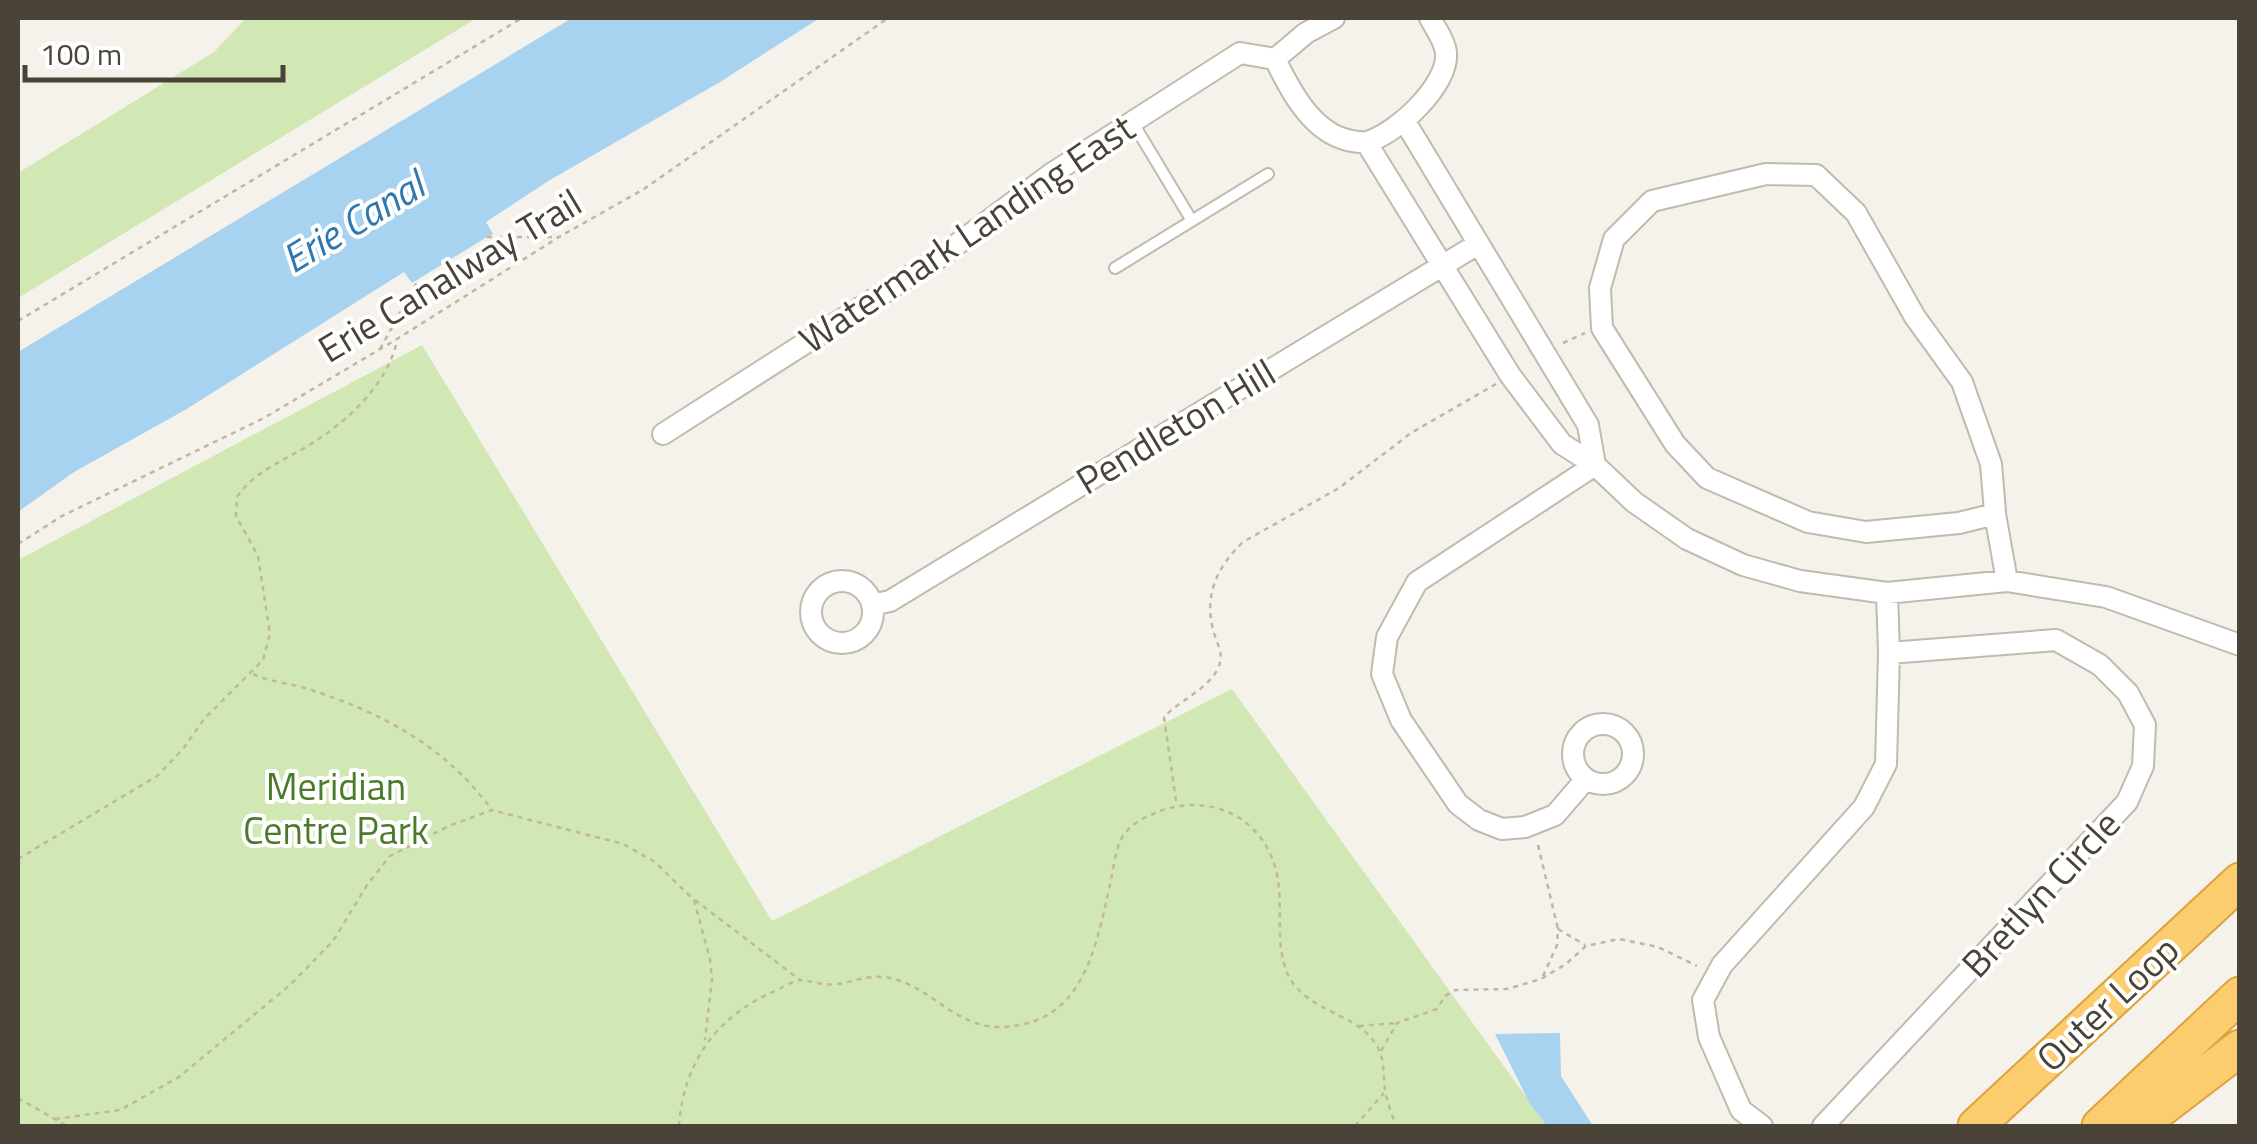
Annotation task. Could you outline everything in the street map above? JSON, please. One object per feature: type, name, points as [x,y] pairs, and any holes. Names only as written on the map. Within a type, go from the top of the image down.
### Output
[{"type":"highway","points":[[2158,957],[2240,854]]},
{"type":"highway","name":"Outer Loop","points":[[1976,1126],[2240,881]]},
{"type":"highway","points":[[2100,1126],[2240,995]]},
{"type":"highway","points":[[2138,1126],[2240,1048]]},
{"type":"street","points":[[1334,18],[1306,33],[1275,58],[1292,93],[1308,113],[1342,139],[1366,142],[1404,120],[1430,95],[1444,72],[1446,50],[1430,18]]},
{"type":"street","name":"Watermark Landing East","points":[[663,434],[940,257],[1051,174],[1240,53],[1275,58]]},
{"type":"street","points":[[1404,120],[1588,425],[1595,465]]},
{"type":"street","points":[[1366,142],[1510,375],[1562,444],[1595,465],[1634,502],[1687,539],[1743,565],[1800,581],[1886,593],[2007,580],[2106,597],[2240,645]]},
{"type":"street","points":[[1996,514],[1959,524],[1866,532],[1808,522],[1707,478],[1675,444],[1602,328],[1600,288],[1614,239],[1652,201],[1766,174],[1816,175],[1856,212],[1916,317],[1962,382],[1991,464],[2007,580]]},
{"type":"street","name":"Pendleton Hill","points":[[872,605],[890,601],[1478,244]]},
{"type":"street","points":[[1586,779],[1555,815],[1533,824],[1502,829],[1479,820],[1458,804],[1401,720],[1382,674],[1387,637],[1418,582],[1595,465]]},
{"type":"street","points":[[1762,1126],[1741,1110],[1710,1036],[1703,1000],[1722,966],[1864,808],[1886,764],[1890,653],[1886,593]]},
{"type":"street","name":"Bretlyn Circle","points":[[1823,1126],[2127,802],[2143,766],[2144,724],[2128,693],[2100,664],[2056,640],[1890,653]]},
{"type":"lane","points":[[1132,122],[1192,221]]},
{"type":"lane","points":[[1115,268],[1268,174]]},
{"type":"path","points":[[18,321],[522,18]]},
{"type":"path","name":"Erie Canalway Trail","points":[[18,544],[62,516],[264,418],[397,339],[559,237],[644,189],[888,18]]},
{"type":"path","points":[[487,237],[559,237]]},
{"type":"path","points":[[380,349],[418,280]]},
{"type":"path","points":[[1563,343],[1593,330]]},
{"type":"path","points":[[18,859],[157,776],[204,719],[263,660],[270,634],[258,556],[236,516],[237,496],[258,474],[336,427],[381,379],[394,355],[397,339]]},
{"type":"path","points":[[1177,804],[1164,717],[1178,702],[1198,690],[1219,666],[1221,656],[1209,603],[1213,582],[1233,552],[1243,542],[1339,488],[1412,432],[1497,384]]},
{"type":"path","points":[[252,674],[304,688],[410,732],[444,756],[475,786],[492,810]]},
{"type":"path","points":[[54,1119],[120,1110],[179,1077],[290,985],[333,941],[390,856],[449,826],[492,810],[623,844],[656,862],[694,900],[800,980],[822,985],[888,977],[979,1025],[998,1027],[1037,1020],[1068,1000],[1084,979],[1122,838],[1143,818],[1177,804],[1228,810],[1259,834],[1279,879],[1286,972],[1297,990],[1368,1034],[1380,1052],[1385,1092],[1396,1126]]},
{"type":"path","points":[[1533,824],[1558,929],[1557,945],[1541,979]]},
{"type":"path","points":[[694,900],[712,979],[705,1044]]},
{"type":"path","points":[[1558,929],[1586,946]]},
{"type":"path","points":[[1358,1026],[1397,1023],[1437,1009],[1445,996],[1455,990],[1507,989],[1541,979],[1586,946],[1618,938],[1658,948],[1698,966]]},
{"type":"path","points":[[679,1126],[685,1084],[705,1044],[728,1020],[762,997],[800,980]]},
{"type":"path","points":[[1380,1052],[1397,1023]]},
{"type":"path","points":[[1355,1126],[1385,1092]]},
{"type":"path","points":[[18,1098],[67,1126]]},
{"type":"green space","points":[[246,18],[477,18],[18,298],[18,173],[214,52]]},
{"type":"green space","name":"Meridian Centre Park","points":[[422,345],[772,921],[1232,689],[1547,1126],[18,1126],[18,560]]},
{"type":"water","name":"Erie Canal","points":[[572,18],[820,18],[486,222],[493,234],[412,283],[404,272],[185,410],[74,472],[18,512],[18,352]]},
{"type":"water","points":[[1560,1033],[1561,1076],[1593,1126],[1547,1126],[1529,1102],[1495,1034]]}]
